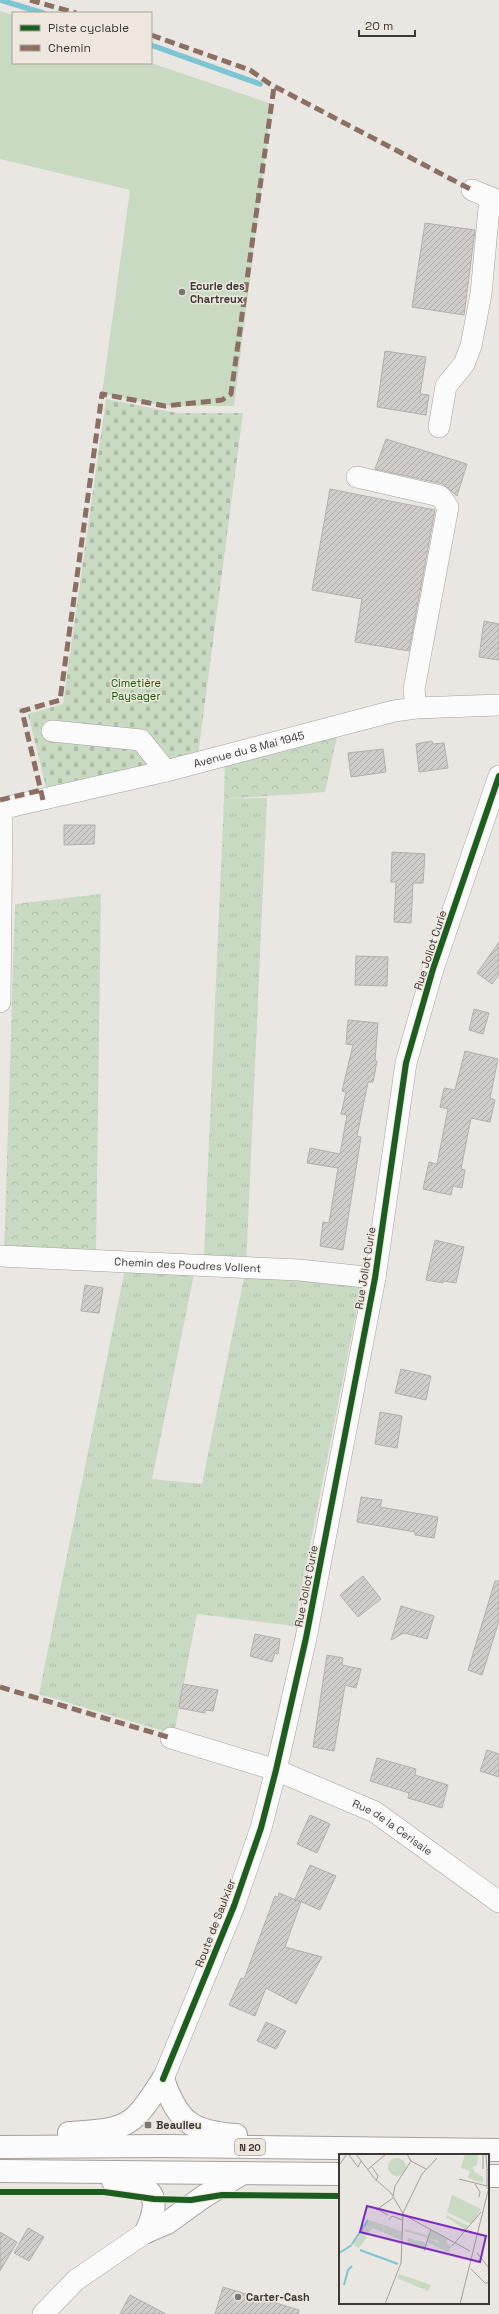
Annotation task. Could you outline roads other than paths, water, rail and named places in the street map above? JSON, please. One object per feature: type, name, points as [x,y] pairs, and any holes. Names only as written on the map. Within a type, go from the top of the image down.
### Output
[{"type":"highway","points":[[0,2142],[105,2130],[124,2124],[137,2116],[163,2079]]},
{"type":"highway","points":[[163,2079],[170,2098],[180,2116],[200,2130],[218,2134],[499,2149]]},
{"type":"highway","name":"N 20","points":[[0,2147],[163,2146],[499,2149]]},
{"type":"highway","points":[[0,2172],[339,2174]]},
{"type":"highway","points":[[0,2172],[131,2183],[147,2189],[154,2199],[154,2214],[146,2232]]},
{"type":"highway","points":[[146,2232],[167,2223],[203,2197],[242,2173]]},
{"type":"street","points":[[439,428],[446,386],[464,364],[471,346],[481,294],[487,196]]},
{"type":"street","points":[[356,477],[440,496],[448,507],[414,689],[416,708]]},
{"type":"street","name":"Avenue du 8 Mai 1945","points":[[1,809],[166,771],[394,711],[416,708],[499,705]]},
{"type":"street","points":[[52,731],[141,740],[166,771]]},
{"type":"street","name":"Rue Joliot Curie","points":[[276,1770],[306,1638],[375,1278],[406,1063],[433,969],[499,776]]},
{"type":"street","points":[[0,1002],[1,809]]},
{"type":"street","name":"Chemin des Poudres Vollent","points":[[0,1256],[299,1270],[375,1278]]},
{"type":"street","name":"Rue de la Cerisaie","points":[[171,1738],[276,1770],[374,1812],[499,1902]]},
{"type":"street","name":"Route de Saulxier","points":[[163,2079],[234,1906],[261,1828],[276,1770]]},
{"type":"street","points":[[43,2314],[76,2280],[146,2232]]},
{"type":"waterway","points":[[0,0],[40,12]]},
{"type":"waterway","points":[[152,45],[260,84]]},
{"type":"place","name":"Ecurie des Chartreux","points":[[182,292]]},
{"type":"place","name":"Beaulieu","points":[[148,2125]]},
{"type":"place","name":"Carter-Cash","points":[[238,2297]]},
{"type":"park label","name":"Cimetière Paysager","points":[[136,689]]}]
